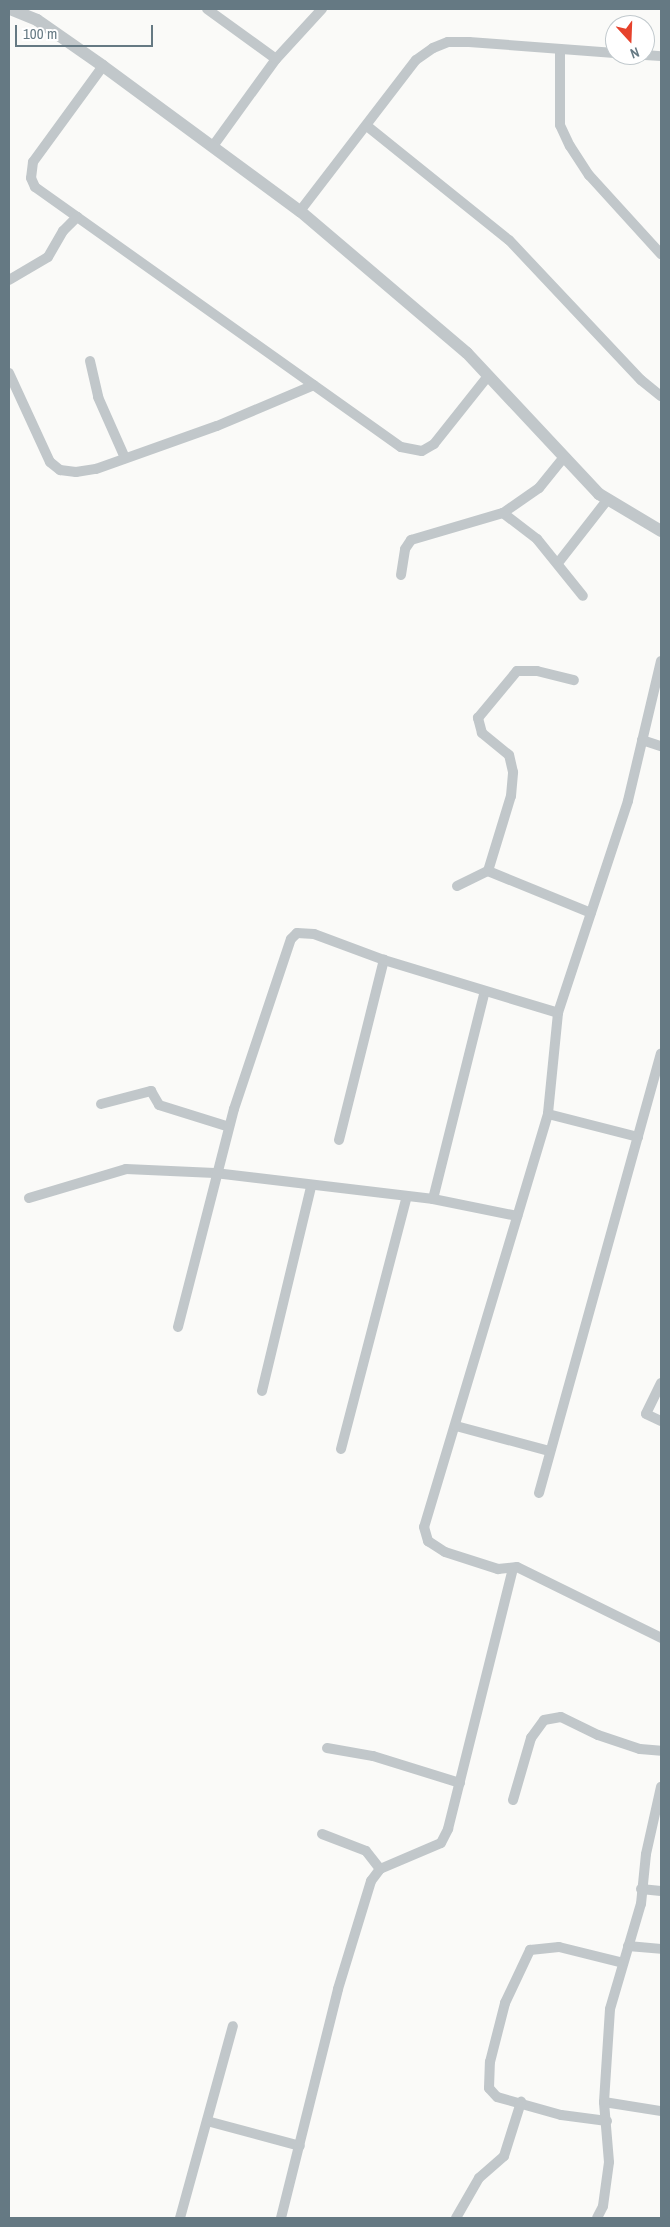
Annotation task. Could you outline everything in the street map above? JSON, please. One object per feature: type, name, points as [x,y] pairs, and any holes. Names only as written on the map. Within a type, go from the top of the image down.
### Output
[{"type":"street","points":[[10,9],[37,20],[103,66],[300,211],[467,354],[608,500],[661,531]]},
{"type":"street","points":[[207,9],[276,59]]},
{"type":"street","points":[[213,146],[276,59],[322,9]]},
{"type":"street","points":[[300,211],[416,60],[433,48],[448,42],[469,42],[605,52]]},
{"type":"street","points":[[560,49],[557,90],[560,125],[570,146],[595,183],[661,254]]},
{"type":"street","points":[[103,66],[30,170],[35,187],[401,447],[422,451],[434,444],[488,376]]},
{"type":"street","points":[[367,126],[509,240],[661,396]]},
{"type":"street","points":[[9,280],[48,258],[63,231],[77,217]]},
{"type":"street","points":[[90,361],[98,397],[125,458]]},
{"type":"street","points":[[9,373],[50,462],[60,470],[96,469],[217,426],[314,385]]},
{"type":"street","points":[[401,575],[405,550],[412,540],[503,513],[539,488],[564,456]]},
{"type":"street","points":[[558,563],[608,500]]},
{"type":"street","points":[[503,513],[537,539],[558,563],[564,576],[583,596]]},
{"type":"street","points":[[661,661],[628,802],[558,1013],[550,1068],[548,1114],[488,1306],[456,1426],[426,1512],[424,1527],[428,1541],[454,1555],[498,1569],[514,1568],[596,1603],[661,1638]]},
{"type":"street","points":[[457,886],[488,871],[511,796],[513,772],[509,755],[482,733],[478,718],[517,671],[537,671],[574,680]]},
{"type":"street","points":[[642,740],[661,746]]},
{"type":"street","points":[[488,871],[591,913]]},
{"type":"street","points":[[178,1327],[215,1172],[291,939],[303,931],[314,934],[384,960],[558,1013]]},
{"type":"street","points":[[339,1140],[384,960]]},
{"type":"street","points":[[433,1200],[485,991]]},
{"type":"street","points":[[539,1494],[549,1452],[661,1054]]},
{"type":"street","points":[[101,1104],[151,1090],[159,1105],[229,1127]]},
{"type":"street","points":[[548,1114],[638,1137]]},
{"type":"street","points":[[29,1198],[126,1169],[215,1172],[311,1187],[408,1196],[517,1216]]},
{"type":"street","points":[[262,1391],[311,1187]]},
{"type":"street","points":[[341,1449],[408,1196]]},
{"type":"street","points":[[661,1383],[646,1414],[661,1421]]},
{"type":"street","points":[[456,1426],[549,1452]]},
{"type":"street","points":[[281,2218],[338,1989],[371,1881],[380,1869],[441,1843],[460,1783],[514,1568]]},
{"type":"street","points":[[512,1800],[531,1738],[544,1720],[561,1717],[614,1740],[661,1751]]},
{"type":"street","points":[[327,1748],[373,1756],[460,1783]]},
{"type":"street","points":[[597,2218],[603,2206],[609,2162],[604,2102],[610,2009],[641,1904],[641,1889],[661,1787]]},
{"type":"street","points":[[322,1834],[366,1851],[380,1869]]},
{"type":"street","points":[[641,1889],[661,1891]]},
{"type":"street","points":[[628,1946],[661,1949]]},
{"type":"street","points":[[607,2121],[562,2115],[521,2102],[497,2097],[489,2088],[497,2029],[523,1958],[530,1950],[559,1947],[623,1963]]},
{"type":"street","points":[[180,2218],[233,2026]]},
{"type":"street","points":[[456,2218],[480,2178],[504,2156],[521,2102]]},
{"type":"street","points":[[604,2102],[661,2111]]},
{"type":"street","points":[[207,2121],[300,2146]]}]
